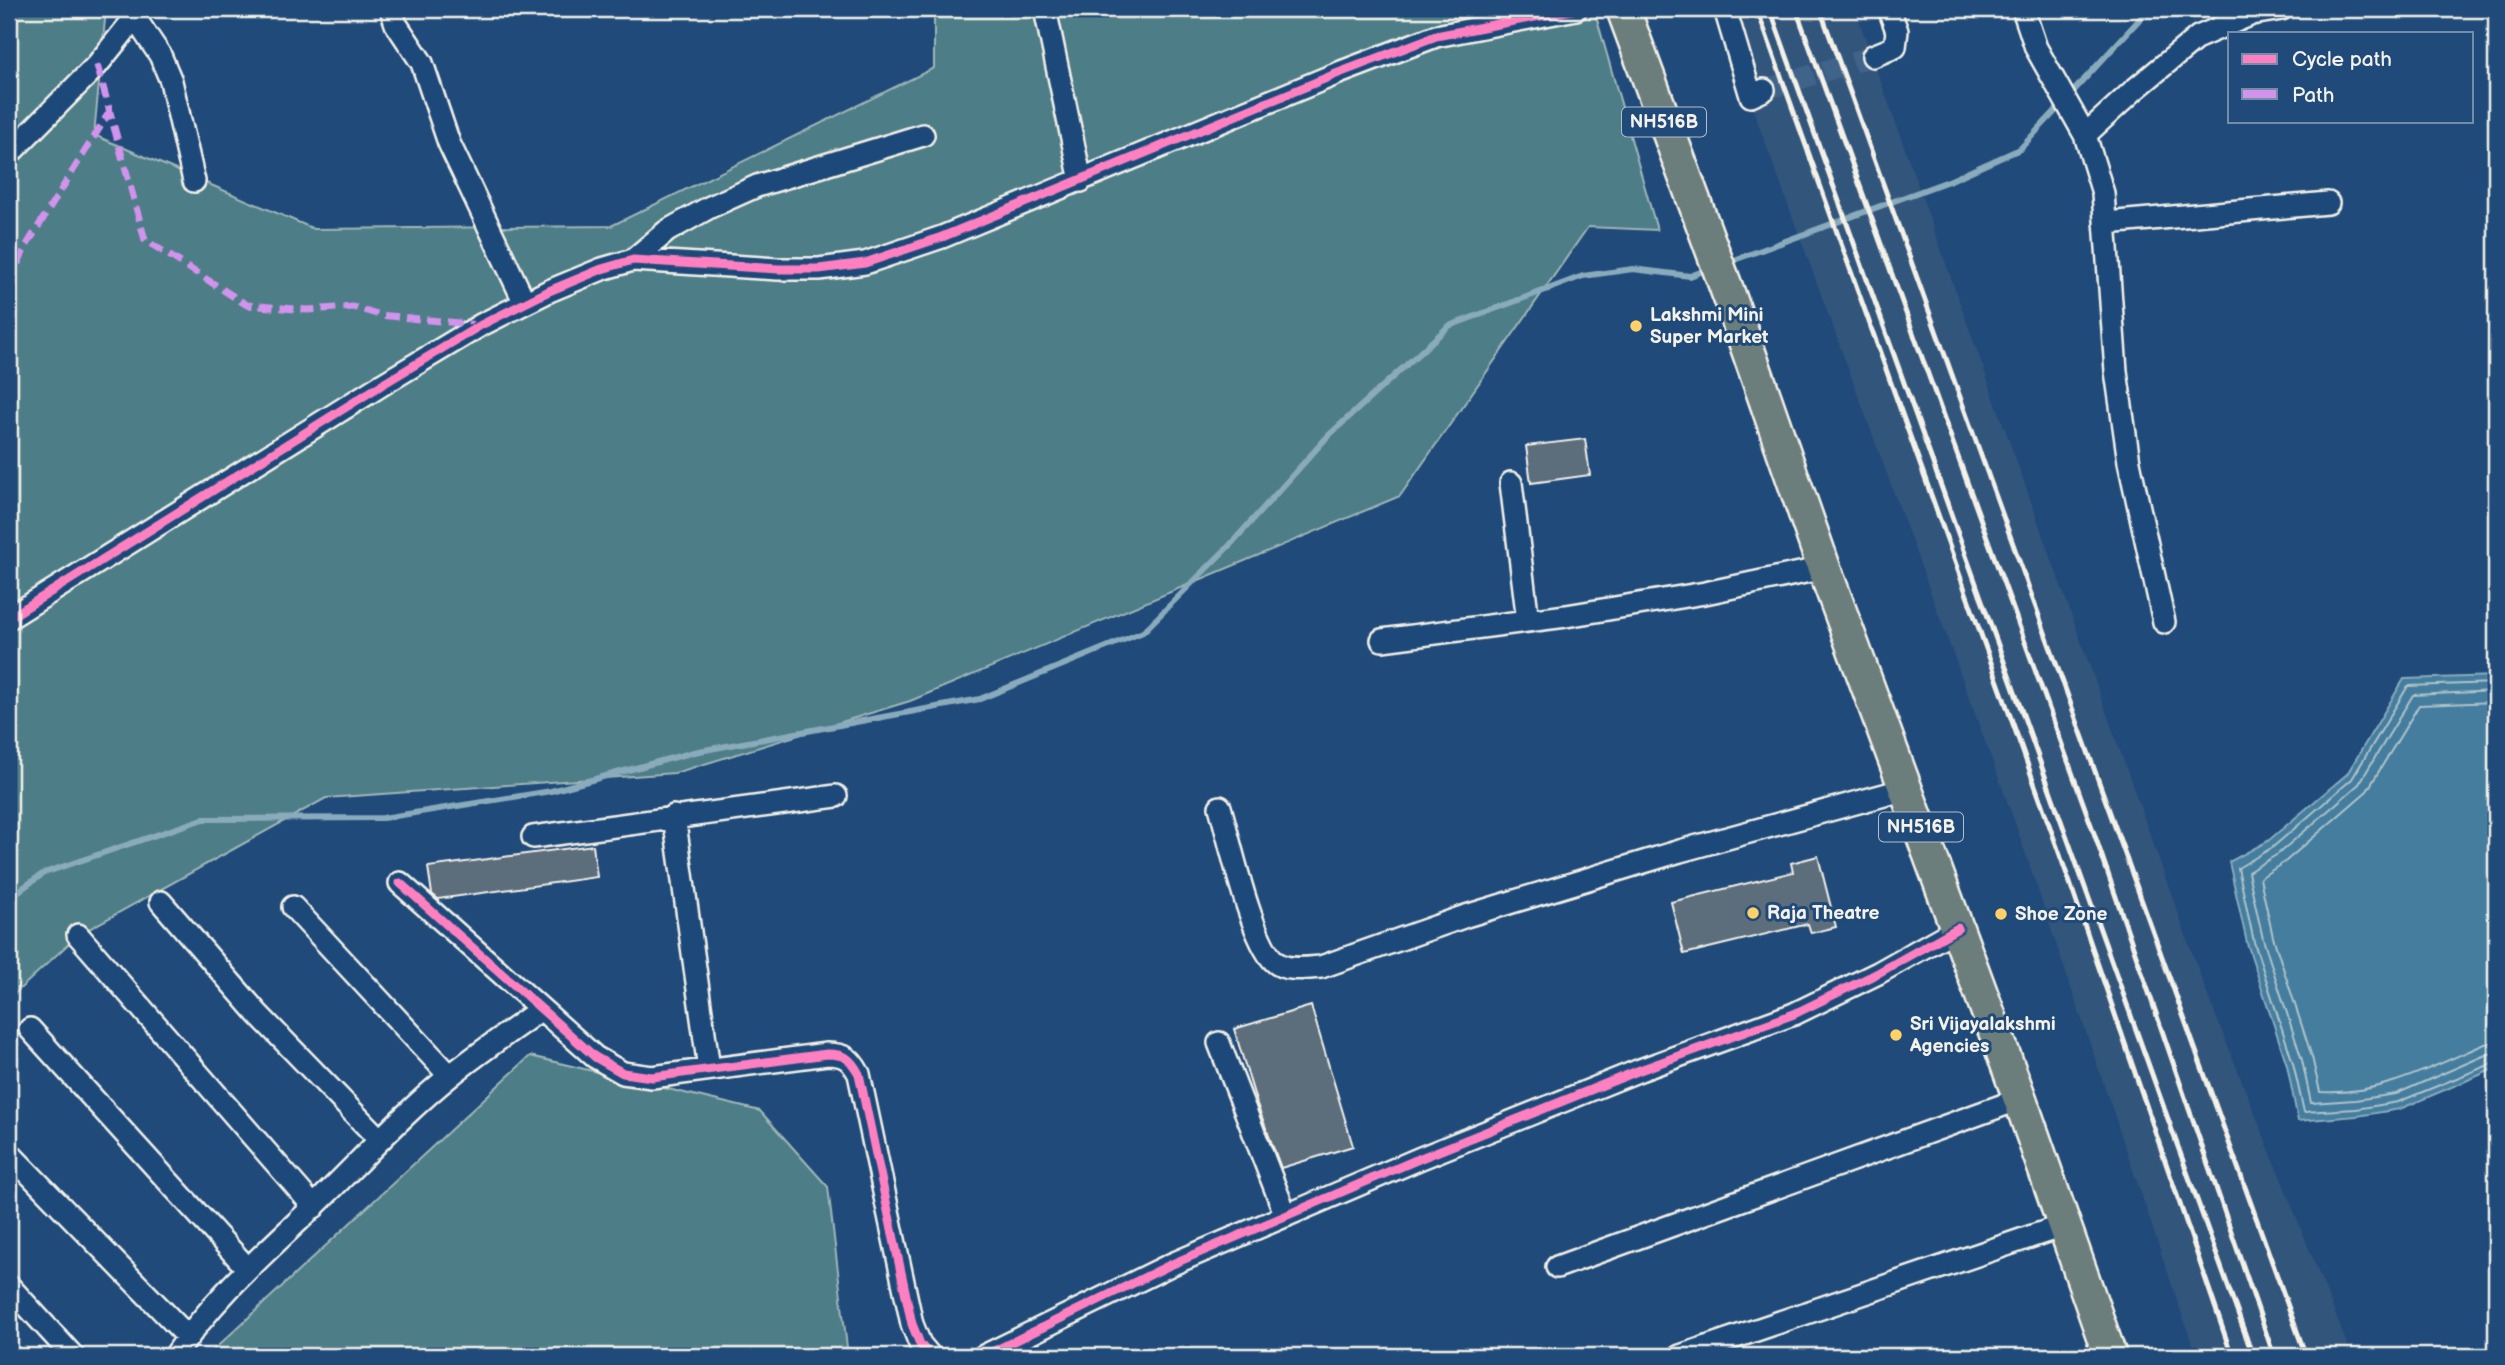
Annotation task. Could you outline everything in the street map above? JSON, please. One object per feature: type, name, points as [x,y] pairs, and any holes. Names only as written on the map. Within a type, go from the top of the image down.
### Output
[{"type":"highway","name":"NH516B","points":[[1623,9],[1730,299],[1824,568],[2020,1099],[2110,1356]]},
{"type":"street","points":[[391,9],[396,24],[422,63],[449,143],[525,303]]},
{"type":"street","points":[[1045,9],[1081,181]]},
{"type":"street","points":[[9,618],[481,325],[601,269],[633,260],[778,269],[819,269],[865,263],[942,237],[1336,74],[1436,36],[1576,9]]},
{"type":"street","points":[[1725,9],[1751,96],[1764,90]]},
{"type":"street","points":[[1873,56],[1895,47],[1897,31],[1889,9]]},
{"type":"street","points":[[2023,9],[2036,48],[2080,125],[2103,193],[2116,371],[2129,462],[2164,622]]},
{"type":"street","points":[[2080,125],[2134,90],[2199,37],[2252,14],[2282,9]]},
{"type":"street","points":[[9,154],[97,65],[139,13],[171,81],[194,181]]},
{"type":"street","points":[[633,260],[667,231],[710,207],[757,186],[923,135]]},
{"type":"street","points":[[2106,223],[2328,203]]},
{"type":"street","points":[[1511,483],[1528,621]]},
{"type":"street","points":[[1382,640],[1528,621],[1705,593],[1824,568]]},
{"type":"street","points":[[1220,807],[1259,940],[1275,963],[1297,969],[1321,967],[1466,916],[1680,851],[1906,789]]},
{"type":"street","points":[[533,837],[836,796]]},
{"type":"street","points":[[674,816],[709,1069]]},
{"type":"street","points":[[400,883],[595,1057],[623,1073],[652,1077],[827,1054],[841,1054],[852,1060],[859,1074],[912,1324],[920,1344],[930,1356]]},
{"type":"street","points":[[161,902],[258,1014],[380,1140]]},
{"type":"street","points":[[293,907],[450,1076]]},
{"type":"street","points":[[984,1356],[1170,1265],[1434,1153],[1640,1070],[1794,1014],[1878,973],[1958,928]]},
{"type":"street","points":[[78,935],[314,1207]]},
{"type":"street","points":[[175,1356],[247,1268],[314,1207],[380,1140],[450,1076],[541,1009]]},
{"type":"street","points":[[30,1029],[247,1268]]},
{"type":"street","points":[[1219,1043],[1286,1216]]},
{"type":"street","points":[[1557,1268],[2020,1099]]},
{"type":"street","points":[[9,1153],[188,1337]]},
{"type":"street","points":[[1680,1356],[2065,1225]]},
{"type":"street","points":[[9,1286],[73,1356]]},
{"type":"shaded area","points":[[1716,9],[1855,9],[2206,991],[2352,1356],[2196,1356],[2014,820]]},
{"type":"green space","points":[[9,9],[106,9],[94,135],[314,229],[611,226],[934,68],[934,9],[1594,9],[1657,230],[1588,227],[1400,496],[910,701],[675,773],[326,798],[78,935],[9,999]]},
{"type":"green space","points":[[530,1056],[760,1111],[828,1187],[848,1356],[207,1356]]},
{"type":"water","points":[[2496,676],[2496,1068],[2400,1109],[2298,1121],[2287,1065],[2247,943],[2229,862],[2268,841],[2347,774],[2404,679]]},
{"type":"building","points":[[1585,439],[1590,475],[1531,483],[1526,446]]},
{"type":"building","points":[[593,845],[597,877],[438,899],[432,894],[428,867]]},
{"type":"building","name":"Raja Theatre","points":[[1818,856],[1836,927],[1811,933],[1808,924],[1684,954],[1671,902],[1793,872],[1791,863]]},
{"type":"building","points":[[1311,1006],[1353,1146],[1281,1168],[1257,1104],[1234,1029]]},
{"type":"waterway","points":[[2069,96],[2149,9]]},
{"type":"waterway","points":[[1726,263],[1951,180],[2020,149],[2062,104]]},
{"type":"waterway","points":[[9,898],[44,873],[203,819],[383,818],[551,791],[694,752],[980,699],[1143,632],[1230,545],[1328,436],[1449,326],[1583,276],[1633,269],[1690,276],[1709,269]]},
{"type":"tunnel","points":[[1764,90],[1873,56]]},
{"type":"railway","points":[[1757,9],[2070,883],[2232,1356]]},
{"type":"railway","points":[[1770,9],[2253,1356]]},
{"type":"railway","points":[[1796,9],[2094,833],[2274,1356]]},
{"type":"railway","points":[[1820,9],[2306,1356]]},
{"type":"marked path","points":[[97,65],[145,240],[247,305],[307,310],[353,307],[380,315],[478,325]]},
{"type":"marked path","points":[[9,283],[25,248],[110,111]]},
{"type":"cycle path","points":[[9,618],[481,325],[549,291],[602,269],[633,260],[778,269],[819,269],[865,263],[942,237],[1336,74],[1436,36],[1576,9]]},
{"type":"cycle path","points":[[400,883],[595,1057],[623,1073],[652,1077],[827,1054],[843,1056],[850,1061],[859,1074],[912,1324],[920,1344],[930,1356]]},
{"type":"cycle path","points":[[984,1356],[1170,1265],[1421,1158],[1640,1070],[1794,1014],[1878,973],[1958,928]]},
{"type":"place","name":"Lakshmi Mini Super Market","points":[[1636,326]]},
{"type":"place","name":"Raja Theatre","points":[[1753,913]]},
{"type":"place","name":"Shoe Zone","points":[[2001,914]]},
{"type":"place","name":"Sri Vijayalakshmi Agencies","points":[[1896,1035]]}]
